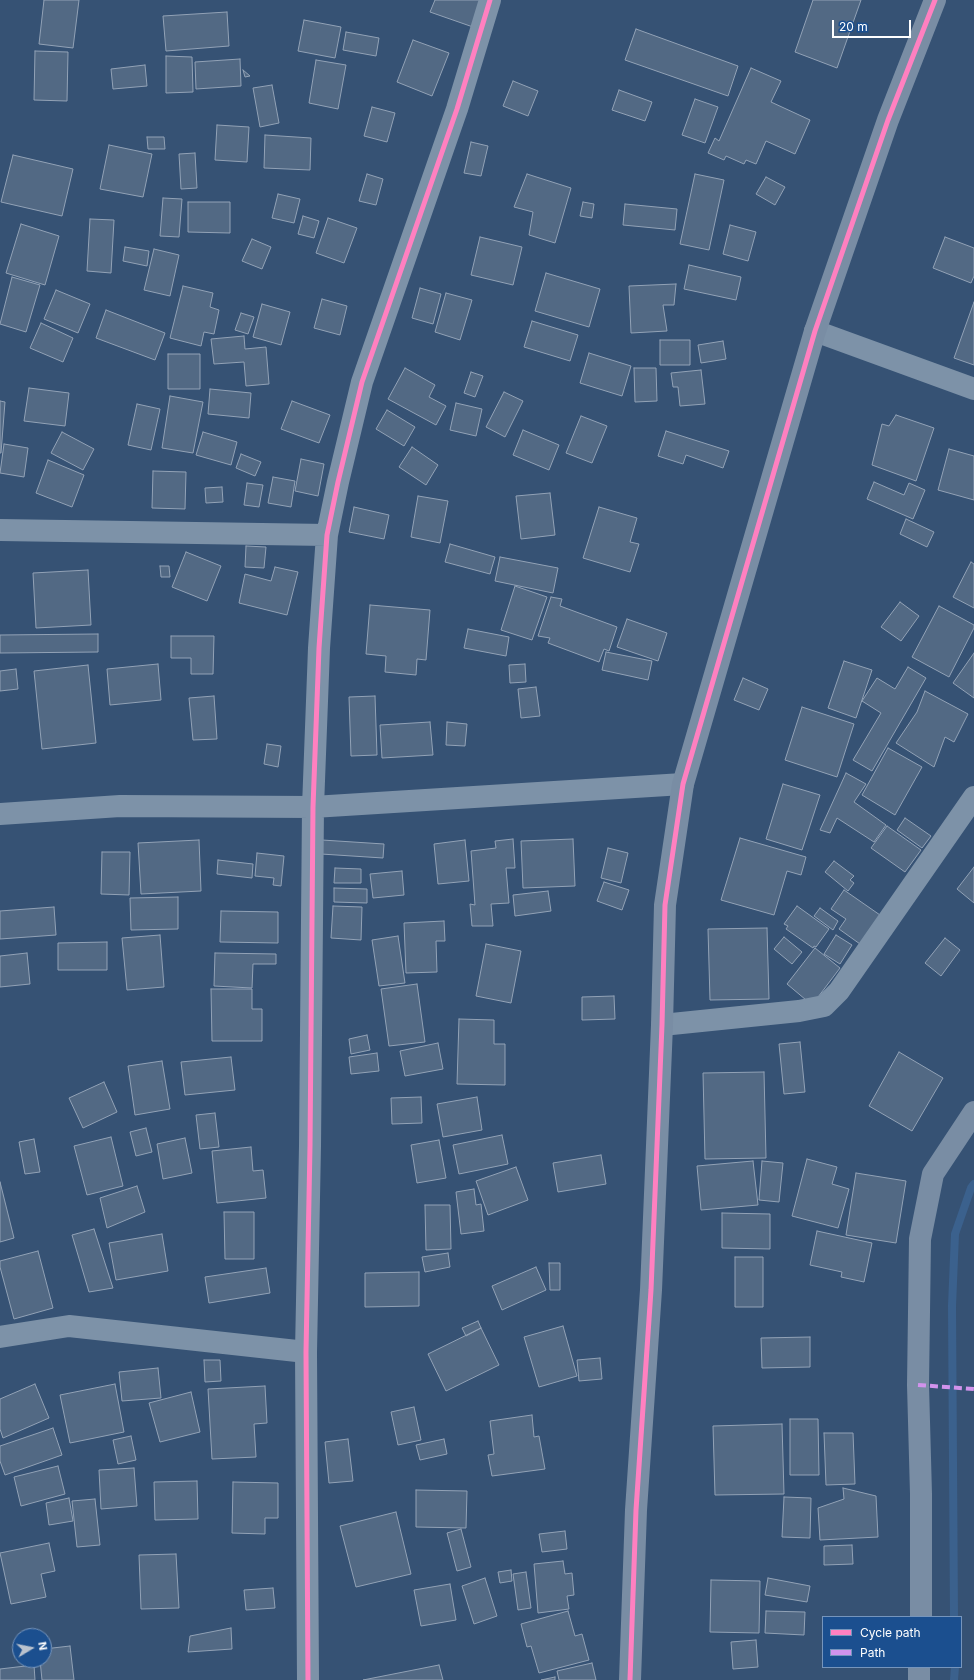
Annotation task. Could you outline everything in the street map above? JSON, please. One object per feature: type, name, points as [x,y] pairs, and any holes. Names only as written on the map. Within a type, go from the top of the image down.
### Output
[{"type":"street","points":[[308,1680],[306,1352],[310,1138],[313,807],[319,648],[327,535],[362,382],[458,109],[490,0]]},
{"type":"street","points":[[630,1680],[636,1510],[651,1290],[662,1025],[665,905],[683,784],[815,331],[888,120],[934,0]]},
{"type":"street","points":[[815,331],[974,389]]},
{"type":"street","points":[[0,530],[327,535]]},
{"type":"street","points":[[0,814],[120,806],[313,807],[683,784]]},
{"type":"street","points":[[662,1025],[799,1012],[824,1006],[839,991],[974,797]]},
{"type":"street","points":[[920,1616],[921,1494],[918,1385],[920,1239],[933,1174],[974,1112]]},
{"type":"street","points":[[0,1337],[69,1326],[306,1352]]},
{"type":"street","points":[[919,1668],[919,1680]]},
{"type":"building","points":[[44,0],[79,0],[73,48],[39,44]]},
{"type":"building","points":[[435,0],[483,0],[473,27],[430,12]]},
{"type":"building","points":[[813,0],[861,0],[837,68],[795,52]]},
{"type":"building","points":[[227,12],[229,46],[166,51],[163,16]]},
{"type":"building","points":[[304,20],[341,27],[335,58],[298,51]]},
{"type":"building","points":[[636,29],[738,66],[728,96],[625,60]]},
{"type":"building","points":[[346,32],[379,38],[376,56],[343,50]]},
{"type":"building","points":[[413,40],[449,53],[432,96],[397,82]]},
{"type":"building","points":[[35,51],[68,52],[67,101],[34,100]]},
{"type":"building","points":[[166,56],[192,57],[193,92],[166,93]]},
{"type":"building","points":[[240,59],[241,86],[196,89],[195,62]]},
{"type":"building","points":[[316,60],[346,65],[338,109],[309,103]]},
{"type":"building","points":[[145,65],[147,86],[113,89],[111,69]]},
{"type":"building","points":[[751,68],[781,81],[771,102],[810,120],[795,154],[766,141],[756,164],[746,160],[744,164],[726,156],[724,160],[708,153],[715,138],[719,141]]},
{"type":"building","points":[[243,70],[250,76],[245,77]]},
{"type":"building","points":[[513,81],[538,91],[528,116],[503,106]]},
{"type":"building","points":[[272,85],[279,123],[260,127],[253,88]]},
{"type":"building","points":[[619,90],[652,102],[645,121],[612,110]]},
{"type":"building","points":[[695,99],[718,107],[705,143],[682,135]]},
{"type":"building","points":[[372,107],[395,113],[387,142],[364,136]]},
{"type":"building","points":[[217,125],[249,127],[247,162],[215,160]]},
{"type":"building","points":[[265,135],[311,138],[310,170],[264,168]]},
{"type":"building","points":[[147,137],[164,137],[165,149],[148,149]]},
{"type":"building","points":[[471,142],[488,146],[481,176],[464,173]]},
{"type":"building","points":[[109,145],[152,154],[143,197],[100,189]]},
{"type":"building","points":[[195,153],[197,188],[181,189],[179,154]]},
{"type":"building","points":[[13,155],[73,169],[62,216],[1,202]]},
{"type":"building","points":[[367,174],[383,179],[376,205],[359,201]]},
{"type":"building","points":[[527,174],[571,188],[555,243],[529,235],[533,212],[514,207]]},
{"type":"building","points":[[695,174],[724,180],[709,250],[680,244]]},
{"type":"building","points":[[766,177],[785,187],[775,205],[756,194]]},
{"type":"building","points":[[278,194],[300,199],[294,223],[272,218]]},
{"type":"building","points":[[163,198],[182,199],[179,237],[160,236]]},
{"type":"building","points":[[188,202],[230,202],[230,233],[188,232]]},
{"type":"building","points":[[583,202],[594,204],[592,218],[580,216]]},
{"type":"building","points":[[625,204],[677,209],[675,230],[623,225]]},
{"type":"building","points":[[303,216],[319,221],[314,238],[298,234]]},
{"type":"building","points":[[328,218],[357,228],[344,263],[316,253]]},
{"type":"building","points":[[90,219],[114,220],[111,273],[87,271]]},
{"type":"building","points":[[21,224],[59,236],[45,285],[6,273]]},
{"type":"building","points":[[730,225],[756,232],[748,261],[723,254]]},
{"type":"building","points":[[480,237],[522,247],[513,285],[471,275]]},
{"type":"building","points":[[945,237],[974,248],[974,276],[971,283],[933,268]]},
{"type":"building","points":[[252,239],[271,247],[262,269],[242,261]]},
{"type":"building","points":[[125,247],[149,251],[147,266],[123,261]]},
{"type":"building","points":[[154,249],[179,255],[170,296],[144,290]]},
{"type":"building","points":[[689,265],[741,277],[736,300],[684,289]]},
{"type":"building","points":[[546,273],[600,289],[589,327],[535,311]]},
{"type":"building","points":[[12,277],[40,285],[26,332],[0,324]]},
{"type":"building","points":[[676,284],[674,305],[663,305],[667,331],[631,333],[629,286]]},
{"type":"building","points":[[183,286],[213,293],[210,307],[219,310],[214,334],[204,332],[201,346],[170,338]]},
{"type":"building","points":[[420,288],[441,294],[433,324],[412,318]]},
{"type":"building","points":[[56,290],[90,304],[78,333],[44,319]]},
{"type":"building","points":[[446,293],[472,300],[460,340],[435,332]]},
{"type":"building","points":[[322,299],[347,306],[340,335],[314,328]]},
{"type":"building","points":[[974,302],[974,365],[954,358]]},
{"type":"building","points":[[262,304],[290,312],[281,345],[253,337]]},
{"type":"building","points":[[106,310],[165,333],[155,360],[96,338]]},
{"type":"building","points":[[241,313],[254,317],[248,334],[235,330]]},
{"type":"building","points":[[532,321],[578,335],[570,361],[524,347]]},
{"type":"building","points":[[41,323],[73,338],[63,362],[30,348]]},
{"type":"building","points":[[244,336],[245,349],[266,347],[269,384],[246,386],[244,362],[214,364],[211,339]]},
{"type":"building","points":[[660,340],[690,340],[690,365],[660,365]]},
{"type":"building","points":[[723,341],[726,359],[701,363],[698,345]]},
{"type":"building","points":[[589,353],[631,366],[622,396],[580,383]]},
{"type":"building","points":[[168,354],[200,354],[200,389],[168,389]]},
{"type":"building","points":[[405,368],[435,385],[429,397],[446,406],[436,425],[388,399]]},
{"type":"building","points":[[634,368],[656,368],[657,401],[635,402]]},
{"type":"building","points":[[701,370],[705,404],[680,406],[678,387],[673,387],[671,373]]},
{"type":"building","points":[[471,372],[483,376],[475,397],[464,393]]},
{"type":"building","points":[[29,388],[69,393],[65,426],[24,421]]},
{"type":"building","points":[[210,389],[251,393],[249,418],[208,414]]},
{"type":"building","points":[[504,392],[523,401],[505,437],[486,427]]},
{"type":"building","points":[[170,396],[203,402],[193,453],[162,448]]},
{"type":"building","points":[[0,401],[5,402],[1,453],[0,453]]},
{"type":"building","points":[[292,401],[330,415],[319,443],[281,429]]},
{"type":"building","points":[[456,403],[482,409],[476,436],[450,430]]},
{"type":"building","points":[[137,404],[160,409],[151,450],[128,445]]},
{"type":"building","points":[[387,410],[415,427],[404,446],[376,429]]},
{"type":"building","points":[[896,415],[934,428],[916,481],[872,465],[882,424],[889,426]]},
{"type":"building","points":[[581,416],[607,426],[592,463],[566,453]]},
{"type":"building","points":[[523,430],[559,445],[549,470],[513,455]]},
{"type":"building","points":[[666,431],[729,451],[723,468],[686,455],[683,464],[658,456]]},
{"type":"building","points":[[62,432],[94,449],[83,470],[51,453]]},
{"type":"building","points":[[203,432],[237,442],[231,465],[196,455]]},
{"type":"building","points":[[4,444],[28,448],[24,477],[0,473]]},
{"type":"building","points":[[412,447],[438,465],[426,485],[399,467]]},
{"type":"building","points":[[949,449],[974,456],[974,500],[938,490]]},
{"type":"building","points":[[241,454],[261,462],[255,476],[236,468]]},
{"type":"building","points":[[301,459],[324,464],[318,496],[295,491]]},
{"type":"building","points":[[48,460],[84,475],[72,507],[36,493]]},
{"type":"building","points":[[153,471],[186,472],[185,509],[152,508]]},
{"type":"building","points":[[273,477],[295,481],[291,507],[268,503]]},
{"type":"building","points":[[874,482],[904,495],[909,483],[925,490],[913,519],[867,499]]},
{"type":"building","points":[[247,483],[263,485],[259,507],[244,505]]},
{"type":"building","points":[[222,487],[223,502],[206,503],[205,488]]},
{"type":"building","points":[[550,493],[555,535],[521,539],[516,496]]},
{"type":"building","points":[[418,496],[448,501],[440,543],[411,537]]},
{"type":"building","points":[[354,507],[389,515],[384,539],[349,532]]},
{"type":"building","points":[[599,507],[637,518],[630,542],[639,544],[630,572],[583,558]]},
{"type":"building","points":[[906,519],[934,532],[927,547],[900,534]]},
{"type":"building","points":[[450,544],[495,557],[490,574],[445,562]]},
{"type":"building","points":[[246,546],[266,547],[264,568],[245,567]]},
{"type":"building","points":[[186,552],[221,566],[207,601],[172,587]]},
{"type":"building","points":[[500,557],[558,568],[553,593],[495,581]]},
{"type":"building","points":[[971,562],[974,564],[974,608],[953,597]]},
{"type":"building","points":[[160,566],[169,566],[170,577],[161,577]]},
{"type":"building","points":[[275,567],[298,572],[287,615],[239,603],[245,574],[271,581]]},
{"type":"building","points":[[88,570],[91,625],[36,628],[33,573]]},
{"type":"building","points":[[515,586],[547,597],[532,640],[501,630]]},
{"type":"building","points":[[551,597],[562,599],[560,606],[617,627],[609,651],[604,649],[599,662],[548,643],[550,638],[538,636]]},
{"type":"building","points":[[900,602],[919,616],[901,641],[881,627]]},
{"type":"building","points":[[370,605],[430,610],[426,660],[417,659],[416,675],[385,672],[386,656],[366,654]]},
{"type":"building","points":[[939,606],[974,625],[974,628],[949,677],[912,657]]},
{"type":"building","points":[[627,619],[667,633],[658,661],[617,647]]},
{"type":"building","points":[[468,629],[509,637],[506,656],[464,648]]},
{"type":"building","points":[[98,634],[98,652],[0,653],[0,635]]},
{"type":"building","points":[[171,636],[214,636],[213,674],[191,674],[191,658],[171,658]]},
{"type":"building","points":[[606,652],[652,661],[648,680],[602,670]]},
{"type":"building","points":[[974,653],[974,698],[953,683]]},
{"type":"building","points":[[844,661],[872,670],[856,718],[828,708]]},
{"type":"building","points":[[158,664],[161,700],[110,705],[107,669]]},
{"type":"building","points":[[525,664],[526,682],[510,683],[509,665]]},
{"type":"building","points":[[88,665],[96,743],[42,749],[34,671]]},
{"type":"building","points":[[908,667],[926,678],[872,771],[853,760],[881,713],[862,701],[877,678],[895,689]]},
{"type":"building","points":[[16,669],[18,689],[0,691],[0,671]]},
{"type":"building","points":[[743,678],[768,689],[759,710],[734,700]]},
{"type":"building","points":[[536,687],[540,716],[521,718],[518,689]]},
{"type":"building","points":[[925,691],[968,714],[954,742],[945,737],[934,767],[896,743],[917,712]]},
{"type":"building","points":[[214,696],[217,739],[193,740],[189,698]]},
{"type":"building","points":[[375,696],[377,755],[351,756],[349,697]]},
{"type":"building","points":[[802,707],[854,724],[837,777],[785,760]]},
{"type":"building","points":[[430,722],[433,755],[382,758],[380,725]]},
{"type":"building","points":[[447,722],[467,724],[465,746],[446,745]]},
{"type":"building","points":[[267,744],[281,746],[278,767],[264,764]]},
{"type":"building","points":[[888,748],[922,767],[895,815],[862,795]]},
{"type":"building","points":[[846,773],[866,784],[854,802],[886,825],[874,842],[837,818],[830,833],[820,830]]},
{"type":"building","points":[[783,784],[820,795],[802,850],[766,839]]},
{"type":"building","points":[[905,818],[931,836],[922,848],[897,830]]},
{"type":"building","points":[[887,826],[921,850],[905,872],[871,848]]},
{"type":"building","points":[[740,838],[806,857],[801,875],[787,871],[774,915],[721,900]]},
{"type":"building","points":[[513,839],[515,868],[506,868],[509,903],[491,904],[493,926],[472,926],[470,904],[475,905],[471,851],[496,848],[495,841]]},
{"type":"building","points":[[573,839],[575,886],[523,888],[521,841]]},
{"type":"building","points":[[199,840],[201,891],[141,894],[138,843]]},
{"type":"building","points":[[322,840],[384,844],[383,858],[321,854]]},
{"type":"building","points":[[465,840],[469,881],[438,884],[434,844]]},
{"type":"building","points":[[608,848],[628,853],[621,883],[601,878]]},
{"type":"building","points":[[102,852],[130,852],[129,895],[101,894]]},
{"type":"building","points":[[257,853],[284,856],[281,886],[273,885],[274,878],[255,876]]},
{"type":"building","points":[[218,860],[253,864],[252,878],[217,874]]},
{"type":"building","points":[[834,861],[854,876],[850,880],[854,883],[848,891],[825,872]]},
{"type":"building","points":[[974,867],[974,903],[957,889]]},
{"type":"building","points":[[335,868],[361,869],[361,883],[334,883]]},
{"type":"building","points":[[402,871],[404,895],[373,898],[370,874]]},
{"type":"building","points":[[604,882],[629,890],[622,910],[597,901]]},
{"type":"building","points":[[334,888],[367,889],[367,903],[334,902]]},
{"type":"building","points":[[844,890],[880,915],[860,944],[839,929],[846,919],[831,909]]},
{"type":"building","points":[[548,891],[551,911],[515,916],[513,895]]},
{"type":"building","points":[[178,897],[178,929],[131,930],[130,898]]},
{"type":"building","points":[[333,906],[362,907],[361,940],[331,938]]},
{"type":"building","points":[[797,906],[829,929],[816,947],[814,946],[813,948],[786,929],[788,926],[784,924]]},
{"type":"building","points":[[54,907],[56,935],[0,939],[0,911]]},
{"type":"building","points":[[820,908],[838,921],[833,930],[814,916]]},
{"type":"building","points":[[221,911],[278,912],[278,943],[220,942]]},
{"type":"building","points":[[444,921],[445,941],[436,941],[437,972],[406,973],[404,923]]},
{"type":"building","points":[[767,928],[769,999],[710,1000],[708,929]]},
{"type":"building","points":[[160,935],[164,987],[127,990],[122,938]]},
{"type":"building","points":[[836,935],[852,945],[840,964],[824,954]]},
{"type":"building","points":[[398,936],[405,983],[379,986],[372,940]]},
{"type":"building","points":[[784,937],[802,952],[792,964],[774,949]]},
{"type":"building","points":[[945,938],[960,950],[941,976],[925,963]]},
{"type":"building","points":[[107,942],[107,970],[58,970],[58,943]]},
{"type":"building","points":[[486,944],[521,951],[511,1003],[476,996]]},
{"type":"building","points":[[815,948],[840,968],[812,1005],[787,984]]},
{"type":"building","points":[[27,953],[30,984],[0,987],[0,956]]},
{"type":"building","points":[[215,953],[276,954],[276,964],[253,964],[252,988],[214,986]]},
{"type":"building","points":[[417,984],[425,1042],[389,1046],[381,989]]},
{"type":"building","points":[[211,989],[252,989],[252,1009],[262,1009],[262,1041],[212,1041]]},
{"type":"building","points":[[614,996],[615,1019],[582,1020],[582,997]]},
{"type":"building","points":[[459,1019],[494,1020],[494,1044],[505,1044],[505,1085],[457,1084]]},
{"type":"building","points":[[367,1035],[370,1050],[351,1054],[349,1039]]},
{"type":"building","points":[[800,1042],[805,1092],[784,1094],[779,1044]]},
{"type":"building","points":[[438,1043],[443,1069],[405,1076],[400,1051]]},
{"type":"building","points":[[899,1052],[943,1078],[912,1131],[869,1106]]},
{"type":"building","points":[[377,1053],[379,1071],[351,1074],[349,1057]]},
{"type":"building","points":[[231,1057],[235,1090],[185,1095],[181,1062]]},
{"type":"building","points":[[162,1061],[170,1109],[135,1115],[128,1066]]},
{"type":"building","points":[[764,1072],[766,1158],[705,1159],[703,1073]]},
{"type":"building","points":[[104,1082],[117,1112],[83,1128],[69,1098]]},
{"type":"building","points":[[421,1097],[422,1123],[392,1124],[391,1098]]},
{"type":"building","points":[[477,1097],[482,1130],[443,1137],[437,1104]]},
{"type":"building","points":[[215,1113],[219,1147],[200,1149],[196,1115]]},
{"type":"building","points":[[146,1128],[152,1152],[136,1156],[130,1132]]},
{"type":"building","points":[[502,1135],[508,1164],[459,1174],[453,1145]]},
{"type":"building","points":[[111,1137],[123,1186],[87,1195],[74,1146]]},
{"type":"building","points":[[185,1138],[192,1173],[163,1179],[157,1144]]},
{"type":"building","points":[[34,1139],[40,1172],[25,1174],[19,1142]]},
{"type":"building","points":[[439,1140],[446,1178],[417,1183],[411,1145]]},
{"type":"building","points":[[251,1147],[253,1171],[263,1170],[266,1198],[217,1203],[212,1151]]},
{"type":"building","points":[[601,1155],[606,1184],[558,1192],[553,1163]]},
{"type":"building","points":[[807,1159],[837,1167],[832,1184],[849,1189],[838,1228],[792,1216]]},
{"type":"building","points":[[753,1161],[758,1205],[701,1210],[697,1166]]},
{"type":"building","points":[[762,1161],[783,1163],[779,1202],[759,1200]]},
{"type":"building","points":[[516,1167],[528,1200],[488,1215],[476,1181]]},
{"type":"building","points":[[856,1173],[906,1181],[896,1243],[846,1235]]},
{"type":"building","points":[[0,1182],[14,1238],[0,1242]]},
{"type":"building","points":[[137,1186],[145,1212],[107,1228],[100,1198]]},
{"type":"building","points":[[474,1189],[476,1205],[481,1204],[484,1231],[461,1234],[456,1192]]},
{"type":"building","points":[[425,1205],[450,1205],[451,1249],[426,1250]]},
{"type":"building","points":[[224,1212],[254,1212],[254,1259],[225,1259]]},
{"type":"building","points":[[722,1213],[770,1214],[770,1249],[722,1248]]},
{"type":"building","points":[[94,1229],[113,1288],[89,1292],[72,1235]]},
{"type":"building","points":[[817,1231],[872,1243],[864,1282],[841,1277],[842,1272],[810,1265]]},
{"type":"building","points":[[162,1234],[168,1271],[116,1280],[109,1243]]},
{"type":"building","points":[[38,1251],[53,1308],[14,1319],[0,1267],[0,1261]]},
{"type":"building","points":[[448,1253],[450,1267],[425,1272],[422,1257]]},
{"type":"building","points":[[735,1257],[763,1257],[763,1307],[735,1307]]},
{"type":"building","points":[[549,1263],[560,1263],[560,1290],[550,1290]]},
{"type":"building","points":[[536,1267],[546,1290],[502,1310],[492,1286]]},
{"type":"building","points":[[266,1268],[270,1293],[209,1303],[205,1277]]},
{"type":"building","points":[[419,1272],[419,1306],[365,1307],[365,1273]]},
{"type":"building","points":[[478,1321],[481,1328],[466,1336],[462,1328]]},
{"type":"building","points":[[563,1326],[577,1376],[539,1387],[524,1337]]},
{"type":"building","points":[[481,1328],[499,1365],[446,1391],[428,1354]]},
{"type":"building","points":[[810,1337],[810,1367],[762,1368],[761,1338]]},
{"type":"building","points":[[600,1358],[602,1379],[579,1381],[577,1360]]},
{"type":"building","points":[[204,1360],[220,1360],[221,1381],[205,1382]]},
{"type":"building","points":[[158,1368],[161,1398],[122,1401],[119,1372]]},
{"type":"building","points":[[35,1384],[49,1418],[3,1438],[0,1429],[0,1399]]},
{"type":"building","points":[[115,1384],[124,1432],[70,1443],[60,1395]]},
{"type":"building","points":[[265,1386],[267,1423],[254,1424],[256,1457],[212,1459],[208,1389]]},
{"type":"building","points":[[191,1392],[200,1432],[160,1442],[149,1403]]},
{"type":"building","points":[[414,1407],[421,1440],[398,1445],[391,1412]]},
{"type":"building","points":[[532,1415],[534,1437],[539,1436],[545,1469],[492,1476],[488,1455],[494,1454],[490,1421]]},
{"type":"building","points":[[790,1419],[818,1419],[819,1475],[790,1475]]},
{"type":"building","points":[[782,1424],[784,1494],[715,1495],[713,1426]]},
{"type":"building","points":[[53,1428],[62,1455],[5,1475],[0,1461],[0,1446]]},
{"type":"building","points":[[824,1433],[853,1433],[855,1484],[826,1485]]},
{"type":"building","points":[[131,1436],[136,1460],[118,1464],[113,1440]]},
{"type":"building","points":[[348,1439],[353,1481],[329,1483],[325,1442]]},
{"type":"building","points":[[444,1439],[447,1454],[420,1460],[416,1445]]},
{"type":"building","points":[[58,1466],[65,1494],[21,1506],[14,1477]]},
{"type":"building","points":[[134,1468],[137,1506],[101,1509],[99,1470]]},
{"type":"building","points":[[197,1481],[198,1519],[155,1520],[154,1482]]},
{"type":"building","points":[[233,1482],[278,1483],[278,1518],[265,1518],[265,1534],[232,1533]]},
{"type":"building","points":[[843,1488],[876,1496],[878,1537],[820,1540],[818,1508],[844,1499]]},
{"type":"building","points":[[416,1490],[467,1491],[466,1528],[416,1527]]},
{"type":"building","points":[[784,1497],[811,1498],[810,1538],[782,1537]]},
{"type":"building","points":[[69,1498],[73,1521],[49,1525],[46,1503]]},
{"type":"building","points":[[95,1499],[100,1545],[77,1547],[72,1501]]},
{"type":"building","points":[[396,1512],[411,1574],[356,1587],[340,1526]]},
{"type":"building","points":[[461,1529],[471,1567],[457,1571],[447,1533]]},
{"type":"building","points":[[565,1531],[567,1549],[542,1552],[539,1534]]},
{"type":"building","points":[[49,1543],[55,1571],[41,1574],[46,1597],[11,1604],[0,1553]]},
{"type":"building","points":[[852,1545],[853,1564],[824,1565],[824,1546]]},
{"type":"building","points":[[176,1554],[179,1608],[141,1609],[139,1555]]},
{"type":"building","points":[[563,1561],[565,1574],[572,1573],[574,1595],[567,1596],[569,1609],[538,1613],[534,1564]]},
{"type":"building","points":[[511,1570],[512,1581],[500,1583],[498,1572]]},
{"type":"building","points":[[526,1572],[531,1608],[518,1610],[513,1574]]},
{"type":"building","points":[[485,1578],[497,1616],[474,1624],[462,1586]]},
{"type":"building","points":[[768,1578],[810,1586],[807,1602],[765,1595]]},
{"type":"building","points":[[711,1580],[760,1581],[759,1633],[710,1632]]},
{"type":"building","points":[[450,1584],[456,1620],[421,1626],[414,1590]]},
{"type":"building","points":[[273,1588],[275,1608],[246,1610],[244,1590]]},
{"type":"building","points":[[568,1611],[575,1636],[582,1634],[589,1660],[539,1673],[531,1646],[527,1647],[521,1624]]},
{"type":"building","points":[[766,1611],[805,1612],[804,1635],[765,1633]]},
{"type":"building","points":[[231,1628],[232,1649],[188,1652],[190,1636]]},
{"type":"building","points":[[756,1640],[758,1667],[733,1669],[731,1642]]},
{"type":"building","points":[[70,1646],[74,1680],[42,1680],[41,1668],[52,1668],[52,1648]]},
{"type":"building","points":[[592,1663],[596,1680],[559,1680],[557,1671]]},
{"type":"building","points":[[439,1665],[443,1680],[363,1680]]},
{"type":"building","points":[[34,1668],[35,1680],[0,1680],[0,1669]]},
{"type":"building","points":[[555,1677],[555,1680],[541,1680]]},
{"type":"waterway","points":[[954,1616],[952,1306],[955,1234],[971,1188],[974,1184]]},
{"type":"waterway","points":[[954,1680],[955,1668]]},
{"type":"marked path","points":[[918,1385],[974,1389]]},
{"type":"cycle path","points":[[308,1680],[306,1352],[310,1146],[313,807],[319,648],[327,535],[362,382],[457,109],[490,0]]},
{"type":"cycle path","points":[[630,1680],[636,1510],[651,1290],[662,1025],[665,905],[683,784],[815,331],[888,120],[935,0]]}]
